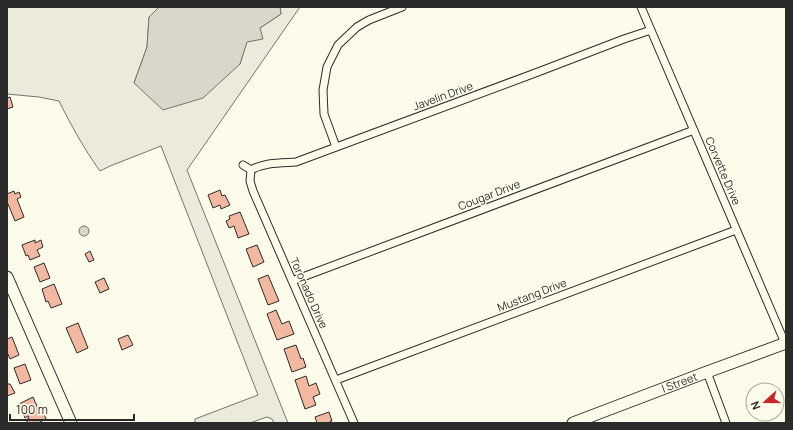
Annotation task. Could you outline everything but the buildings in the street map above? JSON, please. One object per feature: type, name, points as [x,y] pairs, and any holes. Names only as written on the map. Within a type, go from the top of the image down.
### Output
[{"type":"street","points":[[336,147],[324,114],[323,90],[327,67],[338,45],[357,27],[369,20],[402,7]]},
{"type":"street","name":"Corvette Drive","points":[[641,7],[786,343]]},
{"type":"street","name":"Javelin Drive","points":[[251,170],[258,166],[296,162],[651,30]]},
{"type":"street","name":"Cougar Drive","points":[[292,281],[694,130]]},
{"type":"street","points":[[243,165],[251,170]]},
{"type":"street","name":"Toronado Drive","points":[[251,170],[250,181],[253,191],[354,423]]},
{"type":"street","name":"Mustang Drive","points":[[336,380],[736,230]]},
{"type":"street","points":[[8,283],[71,423]]},
{"type":"street","name":"I Street","points":[[573,423],[786,343]]},
{"type":"street","points":[[706,372],[726,423]]},
{"type":"shaded area","points":[[7,7],[159,7],[149,17],[147,47],[134,83],[240,64],[247,41],[260,28],[281,14],[280,7],[300,7],[187,170],[288,423],[274,423],[272,419],[267,417],[250,423],[195,423],[195,419],[258,395],[161,146],[100,171],[78,137],[59,101],[39,97],[7,94]]},
{"type":"shaded area","points":[[159,7],[280,7],[281,14],[260,28],[263,39],[247,42],[240,64],[203,98],[163,110],[134,83],[147,47],[149,17]]},
{"type":"shaded area","points":[[82,226],[86,226],[88,227],[88,235],[82,236],[79,233],[79,229]]}]
